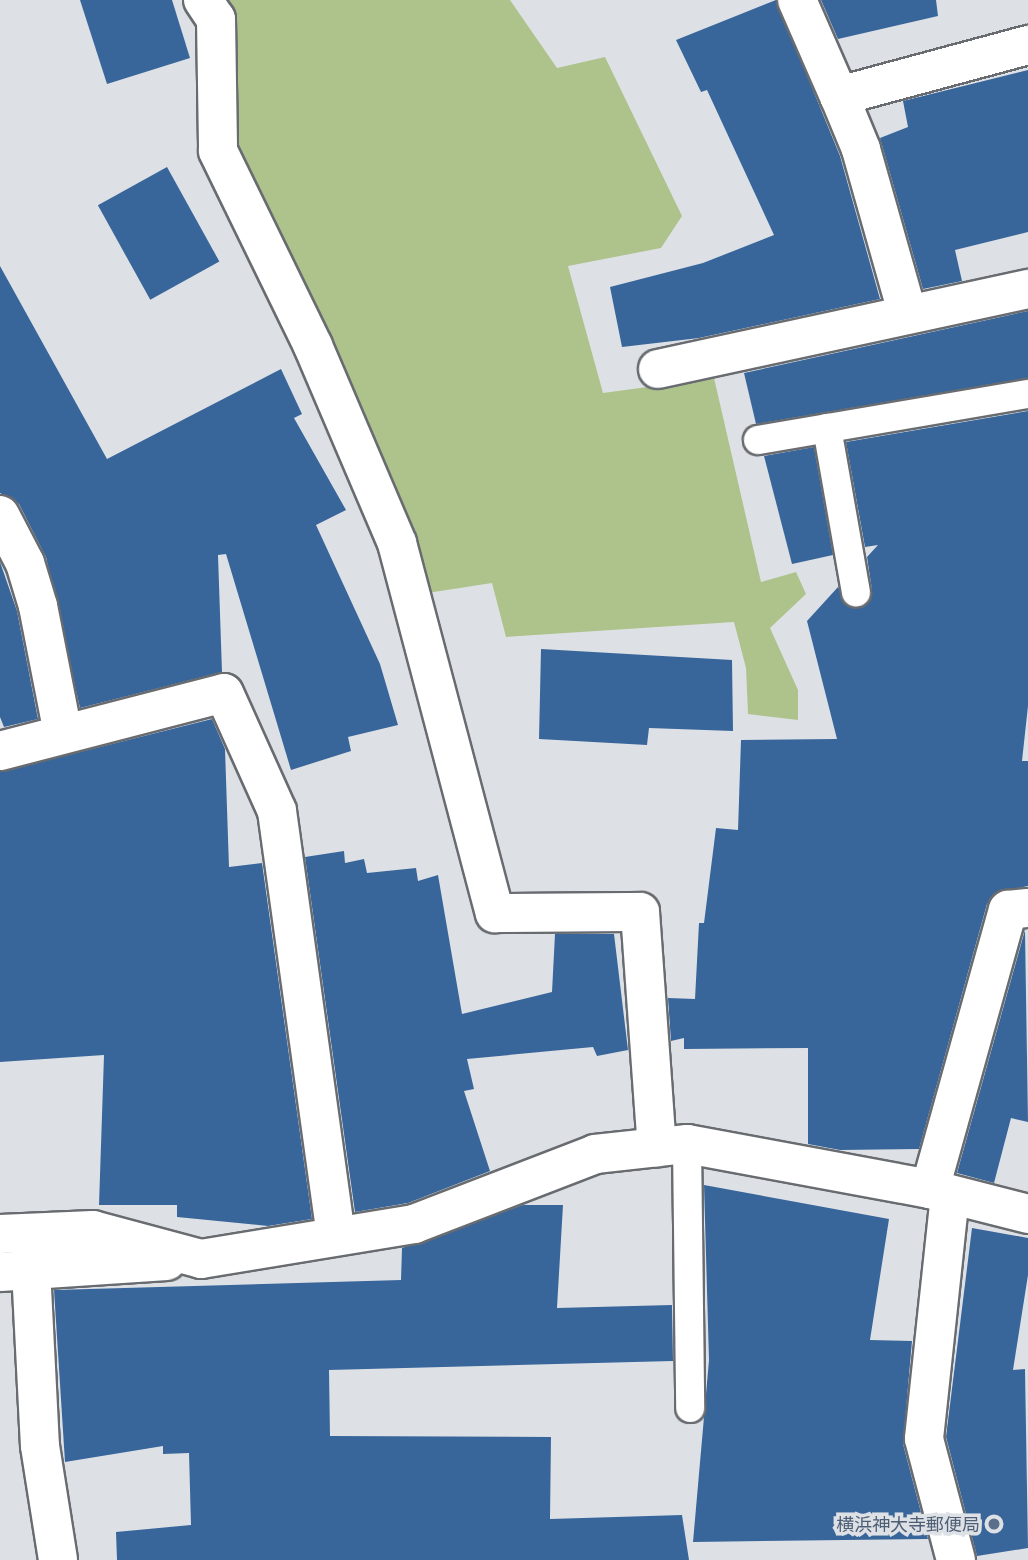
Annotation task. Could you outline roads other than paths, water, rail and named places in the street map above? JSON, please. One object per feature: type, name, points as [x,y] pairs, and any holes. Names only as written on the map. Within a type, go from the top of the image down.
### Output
[{"type":"street","points":[[203,0],[216,19],[218,151],[313,346],[397,543],[495,913],[640,912],[672,1145]]},
{"type":"street","points":[[797,0],[861,149],[907,312]]},
{"type":"street","points":[[839,96],[1028,44]]},
{"type":"street","points":[[658,369],[907,312],[1028,289]]},
{"type":"street","points":[[0,515],[25,563],[38,606],[63,734]]},
{"type":"street","points":[[0,751],[224,692],[277,811],[336,1235]]},
{"type":"street","points":[[956,1560],[924,1439],[940,1192],[1008,910],[1028,908]]},
{"type":"street","points":[[58,1560],[16,1270],[201,1259],[414,1224],[595,1154],[672,1145],[940,1192],[1028,1214]]},
{"type":"street","points":[[0,1234],[93,1230],[201,1259]]},
{"type":"lane","points":[[758,440],[1028,394]]},
{"type":"lane","points":[[827,428],[856,592]]},
{"type":"lane","points":[[672,1145],[690,1408]]},
{"type":"place","name":"横浜神大寺郵便局","points":[[994,1524]]}]
